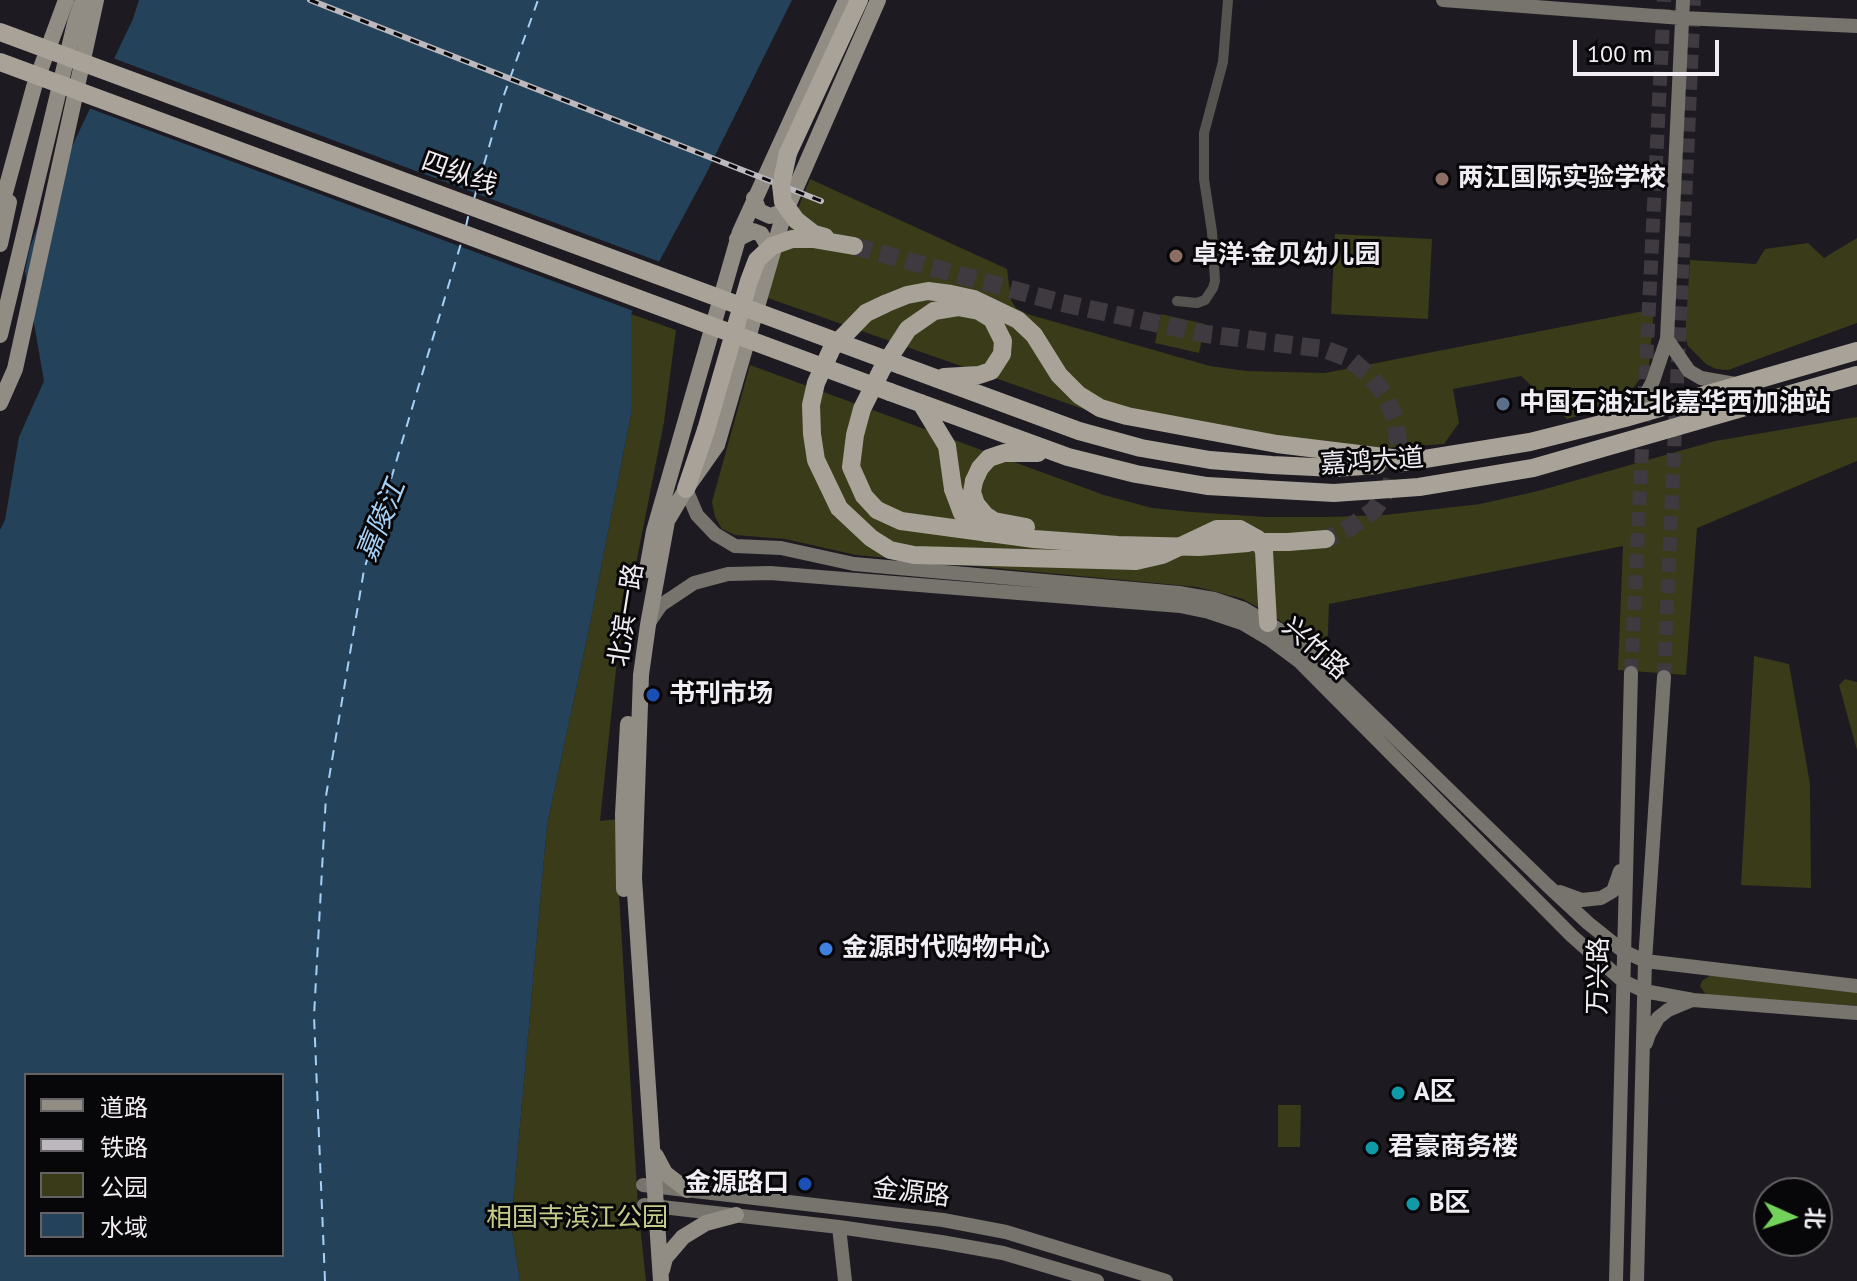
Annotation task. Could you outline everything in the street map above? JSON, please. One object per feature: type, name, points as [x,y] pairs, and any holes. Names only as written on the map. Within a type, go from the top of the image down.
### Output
[{"type":"highway","points":[[686,489],[757,260],[772,246],[792,239],[854,246],[814,234],[796,220],[783,202],[781,185],[788,153],[859,0]]},
{"type":"highway","name":"四纵线","points":[[2,32],[900,365]]},
{"type":"highway","name":"四纵线","points":[[0,62],[890,392]]},
{"type":"highway","points":[[1268,623],[1264,551],[1258,539],[1240,529],[1217,529],[1162,555],[1136,561],[914,555],[890,550],[854,525],[839,508],[816,460],[811,405],[816,383],[832,348],[866,313],[907,295],[928,291],[974,299],[1018,320],[1034,335],[1059,375],[1079,395],[1100,408],[1277,444],[1417,461]]},
{"type":"highway","points":[[936,378],[979,375],[991,371],[1002,354],[1003,341],[992,319],[979,311],[958,307],[934,311],[908,329],[882,369],[862,409],[851,467],[864,496],[877,510],[901,521],[1034,539],[1118,545],[1186,547],[1326,539]]},
{"type":"highway","name":"嘉鸿大道","points":[[900,365],[1079,431],[1155,451],[1210,460],[1319,467],[1417,461],[1530,442],[1857,351]]},
{"type":"highway","name":"嘉鸿大道","points":[[890,392],[1068,457],[1136,474],[1207,486],[1286,492],[1380,492],[1476,480],[1533,468],[1709,420],[1857,375]]},
{"type":"highway","points":[[921,403],[947,446],[953,489],[962,513],[978,529],[1009,544],[1060,558]]},
{"type":"highway","points":[[1068,457],[1021,451],[989,458],[974,481],[972,492],[976,504],[994,521],[1063,532],[1199,537],[1248,543]]},
{"type":"main road","points":[[0,211],[34,87],[66,0]]},
{"type":"main road","points":[[0,335],[83,0]]},
{"type":"main road","points":[[0,403],[15,369],[96,0]]},
{"type":"main road","name":"北滨一路","points":[[649,1186],[623,877],[623,814],[630,677],[654,531],[737,239],[846,0]]},
{"type":"main road","name":"北滨一路","points":[[657,1280],[649,1206],[652,1147],[634,878],[641,675],[648,625],[667,521],[717,445],[785,211],[878,0]]},
{"type":"main road","points":[[0,244],[34,87]]},
{"type":"main road","points":[[754,198],[759,211],[770,216],[785,211]]},
{"type":"main road","points":[[737,239],[753,231],[761,234],[772,253]]},
{"type":"main road","points":[[652,1147],[665,1173],[687,1190]]},
{"type":"main road","points":[[657,1280],[665,1258],[683,1237],[706,1223],[736,1215]]},
{"type":"street","points":[[1177,301],[1197,303],[1205,300],[1215,281],[1204,179],[1204,133],[1223,62],[1228,0]]},
{"type":"street","points":[[1443,0],[1682,18],[1857,26]]},
{"type":"street","points":[[1625,418],[1640,405],[1653,381],[1667,339],[1683,0]]},
{"type":"street","points":[[1667,339],[1681,361],[1701,378],[1741,385]]},
{"type":"street","name":"兴竹路","points":[[686,489],[697,515],[715,534],[735,546],[781,548],[854,564],[1179,593],[1214,599],[1244,609],[1308,653],[1547,885],[1623,951],[1645,961],[1857,986]]},
{"type":"street","points":[[770,573],[762,569],[758,558],[768,550],[781,548]]},
{"type":"street","name":"兴竹路","points":[[648,625],[661,605],[694,583],[728,574],[770,573],[1180,606],[1209,612],[1242,623],[1300,662],[1572,936],[1623,981],[1644,991],[1693,1000],[1857,1013]]},
{"type":"street","name":"万兴路","points":[[1616,1281],[1631,673]]},
{"type":"street","name":"万兴路","points":[[1637,1281],[1645,961],[1664,677]]},
{"type":"street","points":[[1547,885],[1582,900],[1596,900],[1607,895],[1617,886],[1625,839]]},
{"type":"street","points":[[1642,1067],[1649,1034],[1658,1018],[1668,1010],[1693,1000]]},
{"type":"street","name":"金源路","points":[[649,1186],[943,1220],[1006,1232],[1166,1281]]},
{"type":"street","points":[[736,1215],[731,1211],[730,1202],[741,1196]]},
{"type":"street","name":"金源路","points":[[649,1206],[839,1227],[1003,1253],[1097,1281]]},
{"type":"street","points":[[1617,1226],[1621,1244],[1627,1249],[1633,1247],[1638,1236]]},
{"type":"street","points":[[839,1227],[845,1281]]},
{"type":"green space","points":[[810,179],[1007,269],[1011,300],[1016,308],[1027,314],[1210,366],[1246,371],[1325,373],[1654,309],[1649,367],[1624,400],[1614,406],[1567,419],[1521,376],[1453,389],[1459,423],[1444,444],[1384,448],[1103,416],[765,297]]},
{"type":"green space","points":[[1335,234],[1432,239],[1428,319],[1331,314]]},
{"type":"green space","points":[[1857,238],[1857,323],[1728,370],[1706,364],[1688,346],[1685,336],[1690,260],[1756,264],[1765,249],[1808,243],[1824,258]]},
{"type":"green space","name":"相国寺滨江公园","points":[[631,314],[676,330],[664,422],[617,660],[600,821],[618,819],[618,878],[638,1206],[646,1281],[520,1281],[511,1225],[547,825],[631,414]]},
{"type":"green space","points":[[1161,314],[1205,324],[1199,353],[1155,343]]},
{"type":"green space","points":[[750,365],[1104,495],[1152,508],[1192,512],[1324,517],[1385,515],[1480,504],[1538,491],[1715,441],[1857,417],[1857,461],[1697,528],[1686,675],[1618,670],[1623,546],[1329,604],[1327,656],[1275,617],[1243,599],[1197,587],[856,555],[785,539],[735,535],[722,529],[712,502]]},
{"type":"green space","points":[[1754,656],[1789,664],[1810,784],[1811,888],[1741,885]]},
{"type":"green space","points":[[1845,679],[1857,682],[1857,750],[1839,685]]},
{"type":"green space","points":[[1711,975],[1857,991],[1857,1006],[1706,995],[1700,986]]},
{"type":"green space","points":[[1278,1105],[1301,1105],[1300,1147],[1278,1147]]},
{"type":"water","name":"嘉陵江","points":[[139,0],[792,0],[704,178],[631,314],[631,414],[547,825],[511,1225],[520,1281],[0,1281],[0,530],[5,520],[19,437],[44,381],[25,271],[30,247],[52,188],[133,19]]},
{"type":"pier","points":[[110,57],[663,263],[636,312],[86,107]]},
{"type":"ferry route","points":[[474,199],[504,95],[538,0]]},
{"type":"ferry route","points":[[466,226],[469,213]]},
{"type":"ferry route","points":[[325,1281],[314,1016],[326,796],[364,570],[462,240]]},
{"type":"tunnel","points":[[1631,673],[1664,0]]},
{"type":"tunnel","points":[[1664,677],[1694,0]]},
{"type":"tunnel","points":[[854,246],[1062,303],[1206,334],[1324,349],[1350,359],[1371,377],[1385,395],[1396,421],[1399,453],[1391,484],[1374,510],[1349,528],[1326,539]]},
{"type":"railway","points":[[310,0],[821,201]]},
{"type":"place","name":"两江国际实验学校","points":[[1442,179]]},
{"type":"place","name":"卓洋·金贝幼儿园","points":[[1176,256]]},
{"type":"place","name":"中国石油江北嘉华西加油站","points":[[1503,404]]},
{"type":"place","name":"书刊市场","points":[[653,695]]},
{"type":"place","name":"金源时代购物中心","points":[[826,949]]},
{"type":"place","name":"A区","points":[[1398,1093]]},
{"type":"place","name":"君豪商务楼","points":[[1372,1148]]},
{"type":"place","name":"金源路口","points":[[805,1184]]},
{"type":"place","name":"B区","points":[[1413,1204]]}]
